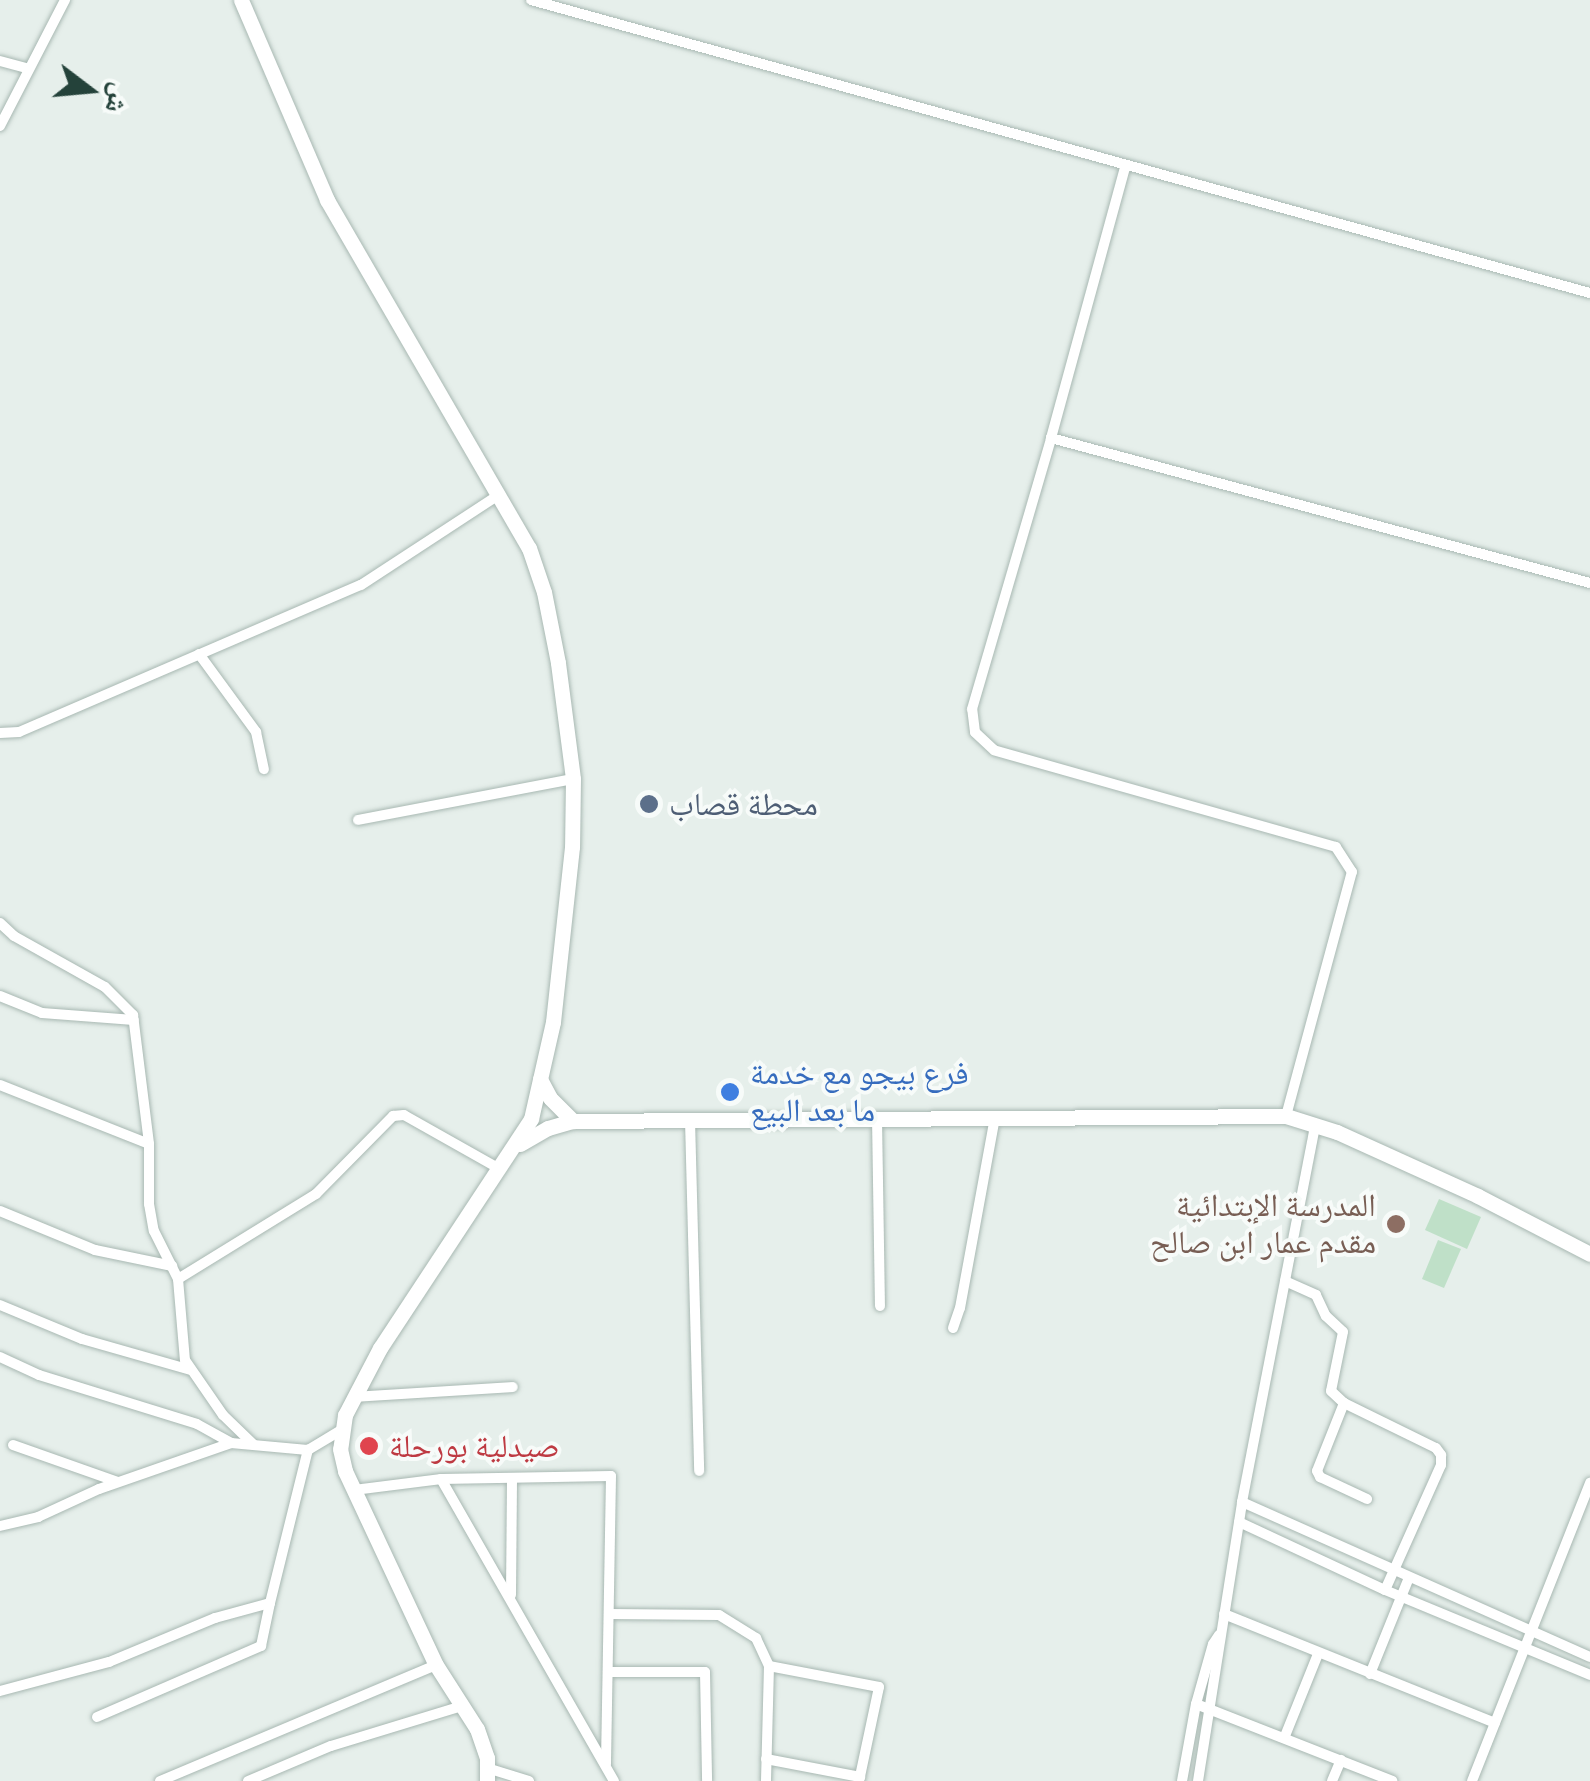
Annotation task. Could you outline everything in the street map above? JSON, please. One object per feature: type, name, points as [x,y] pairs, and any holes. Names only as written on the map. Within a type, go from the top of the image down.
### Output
[{"type":"main road","points":[[241,0],[327,200],[529,548],[544,592],[573,779],[568,904],[531,1119],[380,1348],[354,1397],[340,1448],[354,1490],[436,1665],[477,1730],[488,1774]]},
{"type":"main road","points":[[540,1079],[550,1098],[573,1121]]},
{"type":"main road","points":[[514,1148],[548,1128],[573,1121],[1286,1116],[1478,1196],[1590,1254]]},
{"type":"street","points":[[0,126],[26,68],[65,0]]},
{"type":"street","points":[[531,0],[1125,168],[1590,293]]},
{"type":"street","points":[[0,61],[26,68]]},
{"type":"street","points":[[1125,168],[972,709],[975,732],[994,750],[1336,847],[1352,872],[1286,1116]]},
{"type":"street","points":[[1051,438],[1590,583]]},
{"type":"street","points":[[0,732],[19,732],[362,584],[500,494]]},
{"type":"street","points":[[199,654],[256,732],[264,768]]},
{"type":"street","points":[[358,820],[573,779]]},
{"type":"street","points":[[0,923],[14,936],[105,987],[134,1020],[149,1144],[149,1204],[154,1231],[178,1278],[185,1360],[223,1415],[254,1445]]},
{"type":"street","points":[[0,996],[42,1012],[134,1020]]},
{"type":"street","points":[[0,1085],[149,1144]]},
{"type":"street","points":[[178,1278],[316,1194],[392,1116],[404,1115],[500,1170]]},
{"type":"street","points":[[952,1328],[964,1290],[996,1117]]},
{"type":"street","points":[[877,1118],[880,1306]]},
{"type":"street","points":[[690,1120],[699,1472]]},
{"type":"street","points":[[1198,1781],[1213,1709],[1220,1634],[1238,1522],[1315,1125]]},
{"type":"street","points":[[0,1210],[95,1250],[172,1266]]},
{"type":"street","points":[[1286,1281],[1316,1295],[1323,1302],[1326,1316],[1343,1332],[1331,1391],[1344,1403],[1424,1441],[1441,1455],[1440,1466],[1386,1590]]},
{"type":"street","points":[[0,1305],[82,1339],[192,1370]]},
{"type":"street","points":[[0,1357],[39,1375],[197,1424],[232,1443],[308,1450],[343,1428]]},
{"type":"street","points":[[354,1397],[513,1387]]},
{"type":"street","points":[[1344,1403],[1317,1471],[1320,1478],[1368,1499]]},
{"type":"street","points":[[0,1526],[38,1516],[119,1482],[232,1443]]},
{"type":"street","points":[[13,1445],[119,1482]]},
{"type":"street","points":[[97,1717],[260,1646],[308,1450]]},
{"type":"street","points":[[354,1490],[441,1480],[611,1476],[606,1764]]},
{"type":"street","points":[[510,1596],[512,1478]]},
{"type":"street","points":[[441,1480],[614,1781]]},
{"type":"street","points":[[1472,1781],[1590,1484]]},
{"type":"street","points":[[1242,1502],[1530,1634],[1590,1656]]},
{"type":"street","points":[[1238,1522],[1386,1590],[1590,1675]]},
{"type":"street","points":[[1370,1674],[1408,1580]]},
{"type":"street","points":[[0,1691],[109,1662],[215,1618],[270,1603]]},
{"type":"street","points":[[610,1614],[719,1615],[756,1638],[769,1666],[766,1781]]},
{"type":"street","points":[[1224,1614],[1495,1723]]},
{"type":"street","points":[[1182,1781],[1196,1704],[1212,1644],[1220,1634]]},
{"type":"street","points":[[1285,1736],[1318,1654]]},
{"type":"street","points":[[160,1781],[436,1665]]},
{"type":"street","points":[[766,1758],[859,1779],[879,1687],[769,1666]]},
{"type":"street","points":[[609,1672],[705,1672],[707,1781]]},
{"type":"street","points":[[1196,1704],[1392,1781]]},
{"type":"street","points":[[248,1781],[331,1746],[462,1706]]},
{"type":"street","points":[[1332,1781],[1341,1760]]},
{"type":"street","points":[[488,1774],[529,1781]]},
{"type":"green space","points":[[1439,1199],[1481,1217],[1467,1249],[1425,1230]]},
{"type":"green space","points":[[1438,1240],[1461,1249],[1444,1288],[1422,1279]]},
{"type":"place","name":"محطة قصاب","points":[[649,804]]},
{"type":"place","name":"فرع بيجو مع خدمة ما بعد البيع","points":[[730,1092]]},
{"type":"place","name":"المدرسة الإبتدائية مقدم عمار ابن صالح","points":[[1396,1224]]},
{"type":"place","name":"صيدلية بورحلة","points":[[369,1446]]}]
